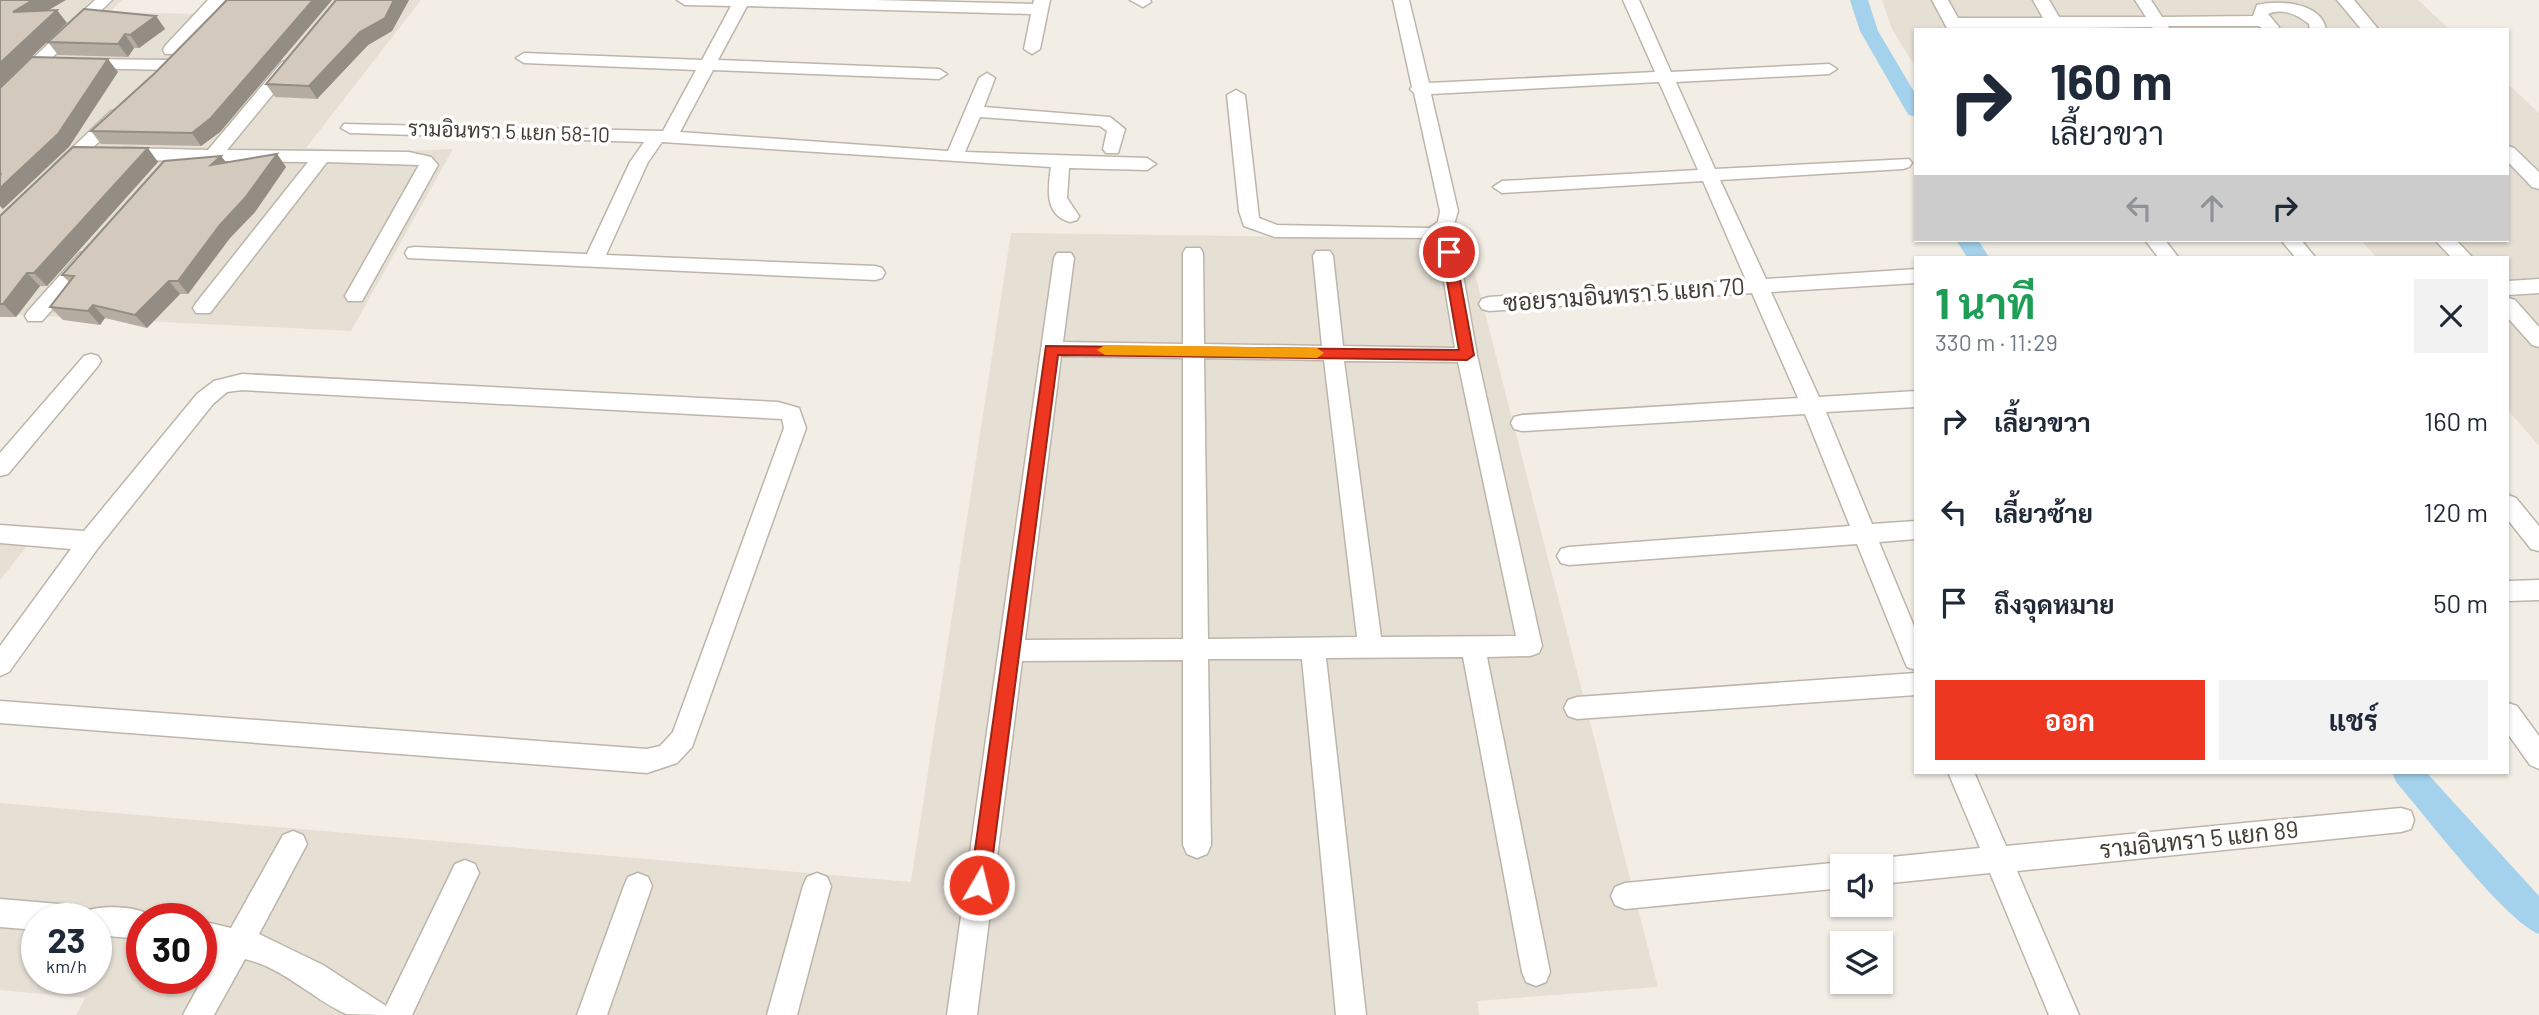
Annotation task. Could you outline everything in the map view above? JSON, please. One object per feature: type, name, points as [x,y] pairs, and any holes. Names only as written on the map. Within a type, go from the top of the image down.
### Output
[{"type":"street","points":[[0,98],[104,0]]},
{"type":"street","points":[[685,0],[1041,5],[1032,49]]},
{"type":"street","points":[[1236,96],[1251,222],[1275,231],[1431,234],[1442,230],[1447,225],[1449,211],[1419,89],[1401,0]]},
{"type":"street","points":[[1630,0],[1812,405],[1914,655]]},
{"type":"street","points":[[1940,0],[1954,26],[2270,26]]},
{"type":"street","points":[[2041,0],[2055,26]]},
{"type":"street","points":[[2143,0],[2158,26]]},
{"type":"street","points":[[2346,0],[2369,28]]},
{"type":"street","points":[[152,83],[171,58],[226,1]]},
{"type":"street","points":[[594,260],[639,162],[663,137],[708,64],[742,1]]},
{"type":"street","points":[[2270,26],[2260,14],[2263,8],[2271,3],[2311,16],[2318,28]]},
{"type":"street","points":[[213,155],[300,51]]},
{"type":"street","points":[[37,63],[171,58]]},
{"type":"street","points":[[524,58],[939,74]]},
{"type":"street","points":[[1419,89],[1829,69]]},
{"type":"street","points":[[954,157],[987,78]]},
{"type":"street","points":[[48,180],[133,100]]},
{"type":"street","points":[[973,111],[1104,121],[1116,129],[1112,149]]},
{"type":"street","name":"รามอินทรา 5 แยก 58-10","points":[[350,128],[663,137],[954,157],[1147,164]]},
{"type":"street","points":[[76,152],[177,156],[410,158],[425,161],[429,165],[355,296]]},
{"type":"street","points":[[2509,153],[2539,183]]},
{"type":"street","points":[[159,176],[177,156]]},
{"type":"street","points":[[203,308],[321,158]]},
{"type":"street","points":[[1061,162],[1057,202],[1070,216]]},
{"type":"street","points":[[1502,187],[1903,163]]},
{"type":"street","points":[[2157,242],[2167,256]]},
{"type":"street","points":[[2293,242],[2304,256]]},
{"type":"street","points":[[2447,242],[2461,256]]},
{"type":"street","points":[[35,316],[97,246]]},
{"type":"street","points":[[1011,651],[1530,646],[1467,355],[1449,252]]},
{"type":"street","points":[[415,253],[875,273]]},
{"type":"street","points":[[1193,253],[1197,845]]},
{"type":"street","points":[[1323,256],[1370,647]]},
{"type":"street","points":[[962,1015],[1064,258]]},
{"type":"street","name":"ซอยรามอินทรา 5 แยก 70","points":[[1489,304],[1914,276]]},
{"type":"street","points":[[2509,288],[2539,286]]},
{"type":"street","points":[[2509,306],[2539,340]]},
{"type":"street","points":[[1052,349],[1467,355]]},
{"type":"street","points":[[0,468],[91,361]]},
{"type":"street","points":[[0,665],[90,541],[205,399],[221,386],[242,382],[778,410],[792,414],[795,428],[683,739],[668,755],[647,761],[0,712]]},
{"type":"street","points":[[1522,423],[1914,399]]},
{"type":"street","points":[[2509,506],[2539,542]]},
{"type":"street","points":[[1569,556],[1914,530]]},
{"type":"street","points":[[0,534],[90,541]]},
{"type":"street","points":[[2509,592],[2539,590]]},
{"type":"street","points":[[1474,646],[1536,972]]},
{"type":"street","points":[[1313,648],[1350,1015]]},
{"type":"street","points":[[1577,708],[1914,684]]},
{"type":"street","points":[[2509,716],[2539,757]]},
{"type":"street","points":[[1962,774],[2064,1015]]},
{"type":"street","name":"รามอินทรา 5 แยก 89","points":[[1893,871],[2401,820]]},
{"type":"street","points":[[198,1015],[293,844]]},
{"type":"street","points":[[397,1015],[465,873]]},
{"type":"street","points":[[1625,896],[1830,876]]},
{"type":"street","points":[[592,1015],[638,886]]},
{"type":"street","points":[[782,1015],[817,886]]},
{"type":"street","points":[[0,913],[21,915]]},
{"type":"street","points":[[217,938],[264,949],[313,975],[374,1015]]},
{"type":"shaded area","points":[[0,0],[122,0],[110,12],[197,14],[160,55],[170,56],[221,0],[421,0],[306,148],[388,152],[453,149],[351,331],[0,314]]},
{"type":"shaded area","points":[[1882,0],[2418,0],[2448,28],[1914,28],[1914,65],[1892,29]]},
{"type":"shaded area","points":[[2509,85],[2539,113],[2539,446],[2509,411],[2509,256],[2375,256],[2363,242],[2509,242]]},
{"type":"shaded area","points":[[1011,233],[1466,239],[1658,987],[1477,1001],[1479,1015],[76,1015],[85,998],[42,994],[112,994],[112,903],[21,903],[21,992],[0,990],[0,803],[911,882]]},
{"type":"shaded area","points":[[0,533],[35,536],[0,580]]},
{"type":"building","points":[[0,0],[33,0],[13,12],[57,10],[0,63]]},
{"type":"building","points":[[227,0],[313,0],[211,118],[192,133],[91,131],[155,73]]},
{"type":"building","points":[[336,0],[394,0],[385,18],[360,32],[309,86],[266,84]]},
{"type":"building","points":[[84,9],[156,16],[130,35],[125,34],[118,44],[48,42]]},
{"type":"building","points":[[32,57],[108,59],[58,134],[0,188],[0,88]]},
{"type":"building","points":[[73,147],[148,148],[34,273],[27,273],[3,304],[0,304],[0,216]]},
{"type":"building","points":[[277,154],[178,281],[169,281],[135,315],[93,305],[88,311],[50,307],[74,276],[62,275],[164,161],[221,156],[211,165]]},
{"type":"waterway","points":[[1859,0],[1869,31],[1914,108]]},
{"type":"waterway","points":[[1968,242],[1977,256]]},
{"type":"waterway","points":[[2409,774],[2503,882],[2539,918]]},
{"type":"slow traffic","points":[[1105,350],[1317,353]]},
{"type":"route","points":[[979,885],[1052,349],[1467,355],[1449,252]]}]
